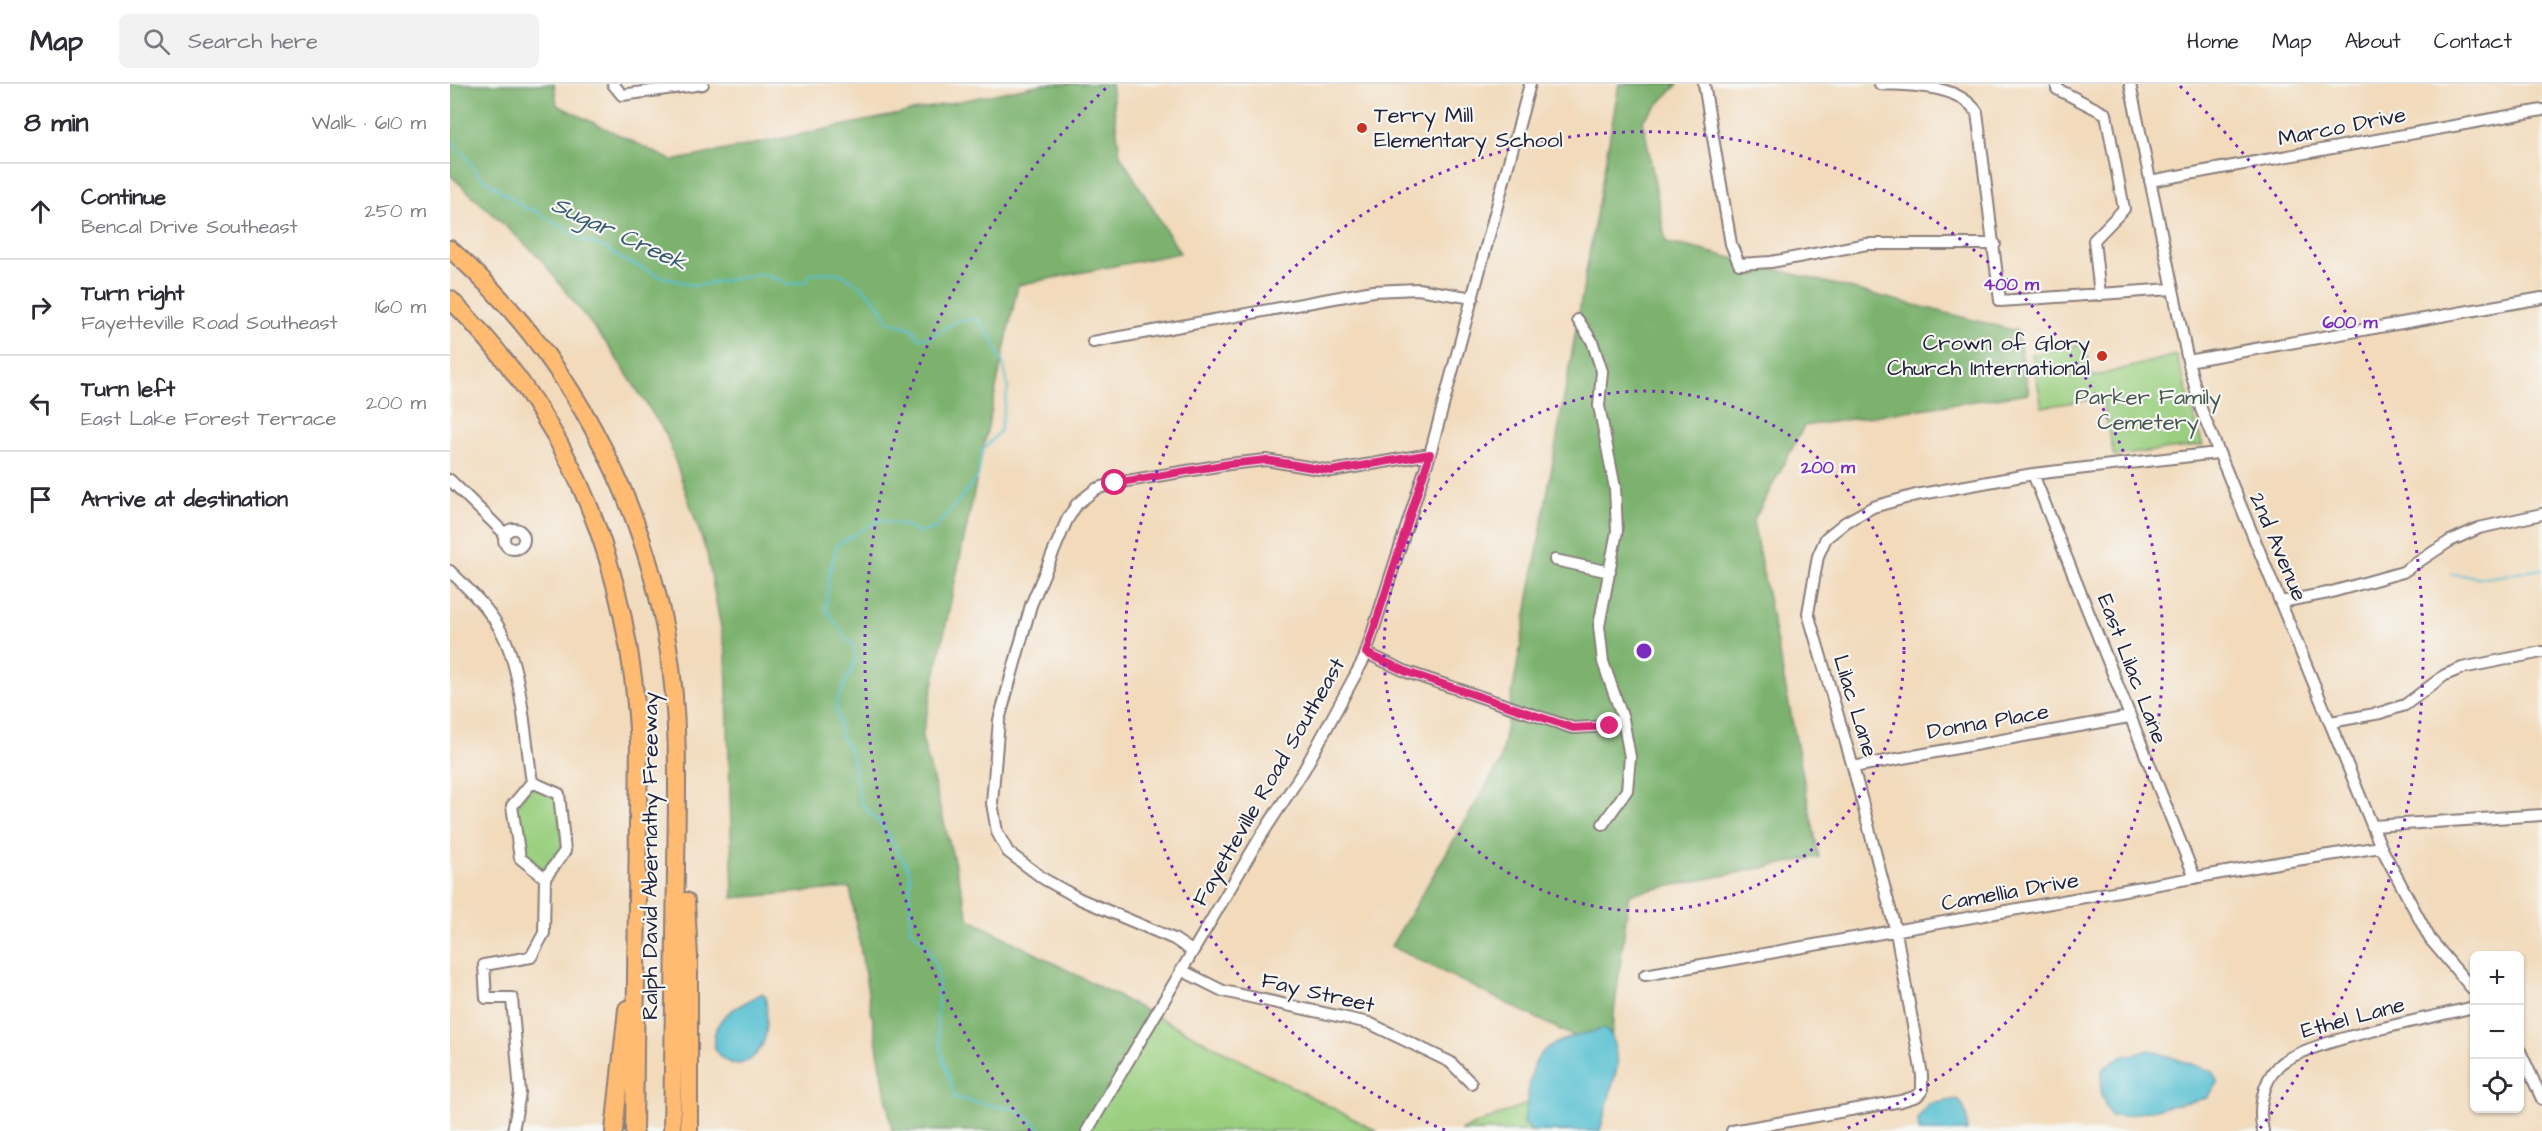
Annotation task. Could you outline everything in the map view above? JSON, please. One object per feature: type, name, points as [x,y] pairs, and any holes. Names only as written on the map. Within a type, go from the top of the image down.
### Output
[{"type":"highway","name":"Ralph David Abernathy Freeway","points":[[450,249],[500,299],[560,372],[601,440],[617,474],[644,546],[660,608],[674,694],[677,753],[672,1131]]},
{"type":"highway","name":"Ralph David Abernathy Freeway","points":[[450,298],[492,343],[542,412],[576,473],[602,537],[624,615],[637,700],[639,898],[634,1131]]},
{"type":"highway","points":[[677,753],[689,957],[689,1131]]},
{"type":"highway","points":[[614,1131],[639,898]]},
{"type":"street","points":[[613,84],[622,95],[703,84]]},
{"type":"street","name":"Fayetteville Road Southeast","points":[[1087,1131],[1192,951],[1304,770],[1366,653],[1430,454],[1530,84]]},
{"type":"street","points":[[1704,84],[1731,244],[1739,264],[1772,262],[1867,244],[1995,244]]},
{"type":"street","points":[[1880,84],[1950,90],[1971,102],[1979,122],[2000,301],[2172,288]]},
{"type":"street","points":[[2056,84],[2057,89],[2106,114],[2124,209],[2094,240],[2100,295]]},
{"type":"street","name":"2nd Avenue","points":[[2130,84],[2188,361],[2217,453],[2331,722],[2381,847],[2430,939],[2470,985]]},
{"type":"street","name":"Marco Drive","points":[[2150,181],[2542,110]]},
{"type":"street","points":[[1093,342],[1373,291],[1418,289],[1473,298]]},
{"type":"street","points":[[2188,361],[2542,298]]},
{"type":"street","points":[[1578,320],[1592,341],[1602,371],[1599,406],[1615,488],[1617,531],[1599,626],[1604,663],[1623,719],[1630,757],[1627,790],[1603,824]]},
{"type":"street","name":"Lilac Lane","points":[[1732,1131],[1901,1101],[1917,1096],[1922,1090],[1922,1076],[1896,932],[1853,767],[1808,613],[1818,556],[1826,538],[1846,522],[1873,507],[1916,495],[2033,474],[2217,453]]},
{"type":"street","points":[[1192,951],[1174,939],[1080,899],[1044,879],[1008,852],[997,832],[992,803],[999,720],[1031,605],[1067,520],[1077,504],[1096,489],[1115,483],[1257,461],[1331,471],[1430,454]]},
{"type":"street","name":"East Lilac Lane","points":[[2033,474],[2195,878]]},
{"type":"street","points":[[450,480],[505,534]]},
{"type":"street","points":[[2281,602],[2360,585],[2403,572],[2450,541],[2479,528],[2542,514]]},
{"type":"street","points":[[1555,560],[1610,572]]},
{"type":"street","points":[[450,571],[482,603],[502,632],[514,661],[532,782],[512,806],[520,858],[545,878]]},
{"type":"street","points":[[2331,722],[2380,713],[2405,705],[2445,675],[2462,668],[2542,652]]},
{"type":"street","points":[[1366,653],[1407,672],[1573,728],[1610,726],[1623,719]]},
{"type":"street","name":"Donna Place","points":[[1853,767],[2129,717]]},
{"type":"street","points":[[513,1131],[520,1093],[512,998],[486,998],[484,964],[531,957],[544,933],[545,878],[565,851],[559,794],[532,782]]},
{"type":"street","points":[[2373,826],[2542,814]]},
{"type":"street","name":"Camellia Drive","points":[[1645,975],[2381,847]]},
{"type":"street","name":"Fay Street","points":[[1181,970],[1223,991],[1369,1023],[1450,1062],[1472,1083]]},
{"type":"street","name":"Ethel Lane","points":[[2263,1131],[2261,1098],[2277,1066],[2302,1050],[2470,1008]]},
{"type":"street","points":[[2524,1059],[2542,1099]]},
{"type":"green space","points":[[450,84],[554,84],[557,105],[673,161],[1042,84],[1111,84],[1120,155],[1180,253],[1018,285],[922,737],[969,919],[1154,1015],[1082,1131],[892,1131],[850,888],[733,898],[726,654],[707,554],[666,434],[609,347],[539,257],[450,175]]},
{"type":"green space","points":[[1619,84],[1678,84],[1643,120],[1666,243],[2017,331],[2029,393],[1804,426],[1753,522],[1819,857],[1629,894],[1609,1054],[1391,946],[1500,763]]},
{"type":"green space","name":"Parker Family Cemetery","points":[[2084,344],[2092,377],[2176,355],[2203,445],[2114,456],[2102,398],[2042,407],[2032,354]]},
{"type":"green space","points":[[532,785],[557,795],[563,851],[544,874],[523,857],[515,807]]},
{"type":"green space","points":[[1154,1015],[1377,1131],[1082,1131]]},
{"type":"green space","points":[[1548,1095],[1569,1131],[1460,1131]]},
{"type":"water","points":[[762,993],[766,997],[767,1014],[763,1043],[755,1055],[745,1062],[735,1064],[726,1061],[714,1046],[720,1022],[733,1010]]},
{"type":"water","points":[[1604,1029],[1612,1036],[1618,1064],[1600,1131],[1532,1131],[1524,1123],[1530,1080],[1539,1056],[1561,1041]]},
{"type":"water","points":[[2150,1050],[2212,1071],[2218,1083],[2207,1098],[2124,1116],[2110,1116],[2101,1094],[2102,1070],[2118,1058]]},
{"type":"water","points":[[1958,1099],[1966,1114],[1967,1131],[1919,1131],[1918,1118],[1929,1104]]},
{"type":"waterway","name":"Sugar Creek","points":[[450,140],[460,149],[480,176],[525,208],[536,211],[584,241],[604,247],[622,259],[660,276],[695,286],[759,274],[781,280],[789,285],[807,281],[811,274],[837,273],[855,282],[868,293],[888,321],[911,328],[920,338],[930,337],[957,321],[978,319],[995,344],[1004,366],[1008,387],[1000,431],[982,451],[978,477],[935,528],[920,533],[903,525],[879,520],[837,545],[829,576],[826,610],[855,649],[856,660],[836,703],[841,736],[851,753],[861,803],[885,829],[910,872],[910,928],[933,957],[937,971],[938,1031],[942,1055],[955,1098],[1005,1108],[1015,1107],[1043,1131]]},
{"type":"waterway","points":[[2451,574],[2486,578],[2542,569]]},
{"type":"place","name":"Terry Mill Elementary School","points":[[1362,128]]},
{"type":"place","name":"Crown of Glory Church International","points":[[2102,356]]},
{"type":"route","points":[[1115,483],[1266,460],[1331,471],[1430,454],[1366,653],[1407,672],[1490,702],[1573,728],[1610,726]]}]
